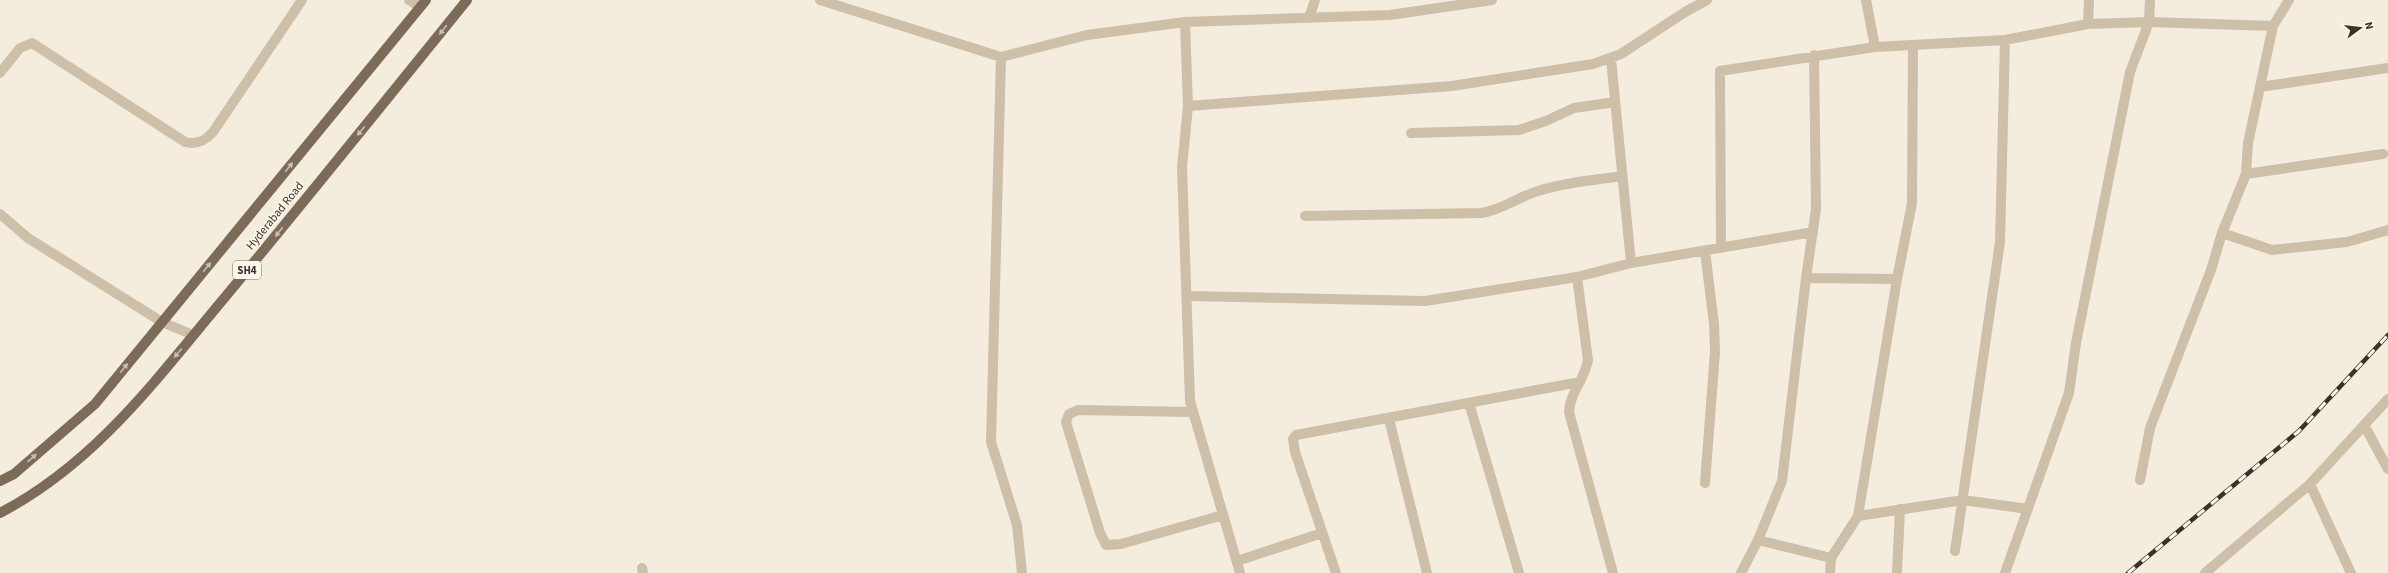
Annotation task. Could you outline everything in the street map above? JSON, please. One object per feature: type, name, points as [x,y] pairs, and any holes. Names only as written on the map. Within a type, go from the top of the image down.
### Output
[{"type":"main road","name":"Hyderabad Road","points":[[0,513],[41,489],[86,455],[125,415],[193,335],[467,0]]},
{"type":"main road","name":"Hyderabad Road","points":[[0,481],[14,474],[95,404],[423,3]]},
{"type":"street","points":[[0,73],[20,48],[32,43],[185,142],[199,143],[207,139],[213,132],[302,0]]},
{"type":"street","points":[[409,0],[423,3]]},
{"type":"street","points":[[820,0],[1001,57],[1087,35],[1185,22],[1390,15],[1492,0]]},
{"type":"street","points":[[1309,18],[1315,0]]},
{"type":"street","points":[[1188,106],[1452,86],[1610,59],[1634,47],[1685,12],[1707,0]]},
{"type":"street","points":[[1866,0],[1875,47]]},
{"type":"street","points":[[2088,24],[2089,0]]},
{"type":"street","points":[[2005,573],[2069,393],[2076,343],[2130,72],[2149,22],[2150,0]]},
{"type":"street","points":[[2140,480],[2150,428],[2211,270],[2222,233],[2246,174],[2248,143],[2273,26],[2289,0]]},
{"type":"street","points":[[1185,22],[1188,106],[1182,167],[1192,412],[1240,573]]},
{"type":"street","points":[[1721,248],[1720,71],[1814,55],[1875,47],[2005,40],[2088,24],[2149,22],[2273,26]]},
{"type":"street","points":[[1955,551],[2000,242],[2005,40]]},
{"type":"street","points":[[1830,573],[1831,558],[1858,516],[1897,279],[1912,203],[1912,45]]},
{"type":"street","points":[[1741,573],[1758,540],[1782,481],[1806,278],[1816,209],[1814,55]]},
{"type":"street","points":[[1001,57],[990,442],[1017,525],[1022,573]]},
{"type":"street","points":[[1610,59],[1631,262]]},
{"type":"street","points":[[2260,87],[2388,68]]},
{"type":"street","points":[[1411,133],[1519,130],[1546,121],[1574,108],[1615,102]]},
{"type":"street","points":[[2246,174],[2383,154]]},
{"type":"street","points":[[1304,216],[1481,213],[1494,211],[1527,195],[1554,186],[1622,176]]},
{"type":"street","points":[[0,214],[28,238],[162,322],[193,335]]},
{"type":"street","points":[[2222,233],[2272,250],[2347,242],[2388,230]]},
{"type":"street","points":[[1188,296],[1426,301],[1577,277],[1631,262],[1813,232]]},
{"type":"street","points":[[1704,483],[1715,352],[1714,324],[1705,251]]},
{"type":"street","points":[[1577,277],[1588,360],[1570,403],[1571,422],[1613,573]]},
{"type":"street","points":[[1806,278],[1897,279]]},
{"type":"street","points":[[1336,573],[1295,452],[1293,439],[1302,433],[1389,419],[1580,382]]},
{"type":"street","points":[[2205,573],[2310,484],[2388,399]]},
{"type":"street","points":[[1469,403],[1519,573]]},
{"type":"street","points":[[1192,412],[1078,410],[1069,414],[1066,422],[1100,533],[1106,545],[1121,544],[1223,515]]},
{"type":"street","points":[[1389,419],[1427,573]]},
{"type":"street","points":[[2364,425],[2388,469]]},
{"type":"street","points":[[2310,484],[2351,573]]},
{"type":"street","points":[[1858,516],[1963,500],[2028,509]]},
{"type":"street","points":[[1897,573],[1900,509]]},
{"type":"street","points":[[1237,561],[1322,533]]},
{"type":"street","points":[[1758,540],[1831,558]]},
{"type":"railway","points":[[2128,573],[2299,431],[2388,335]]}]
